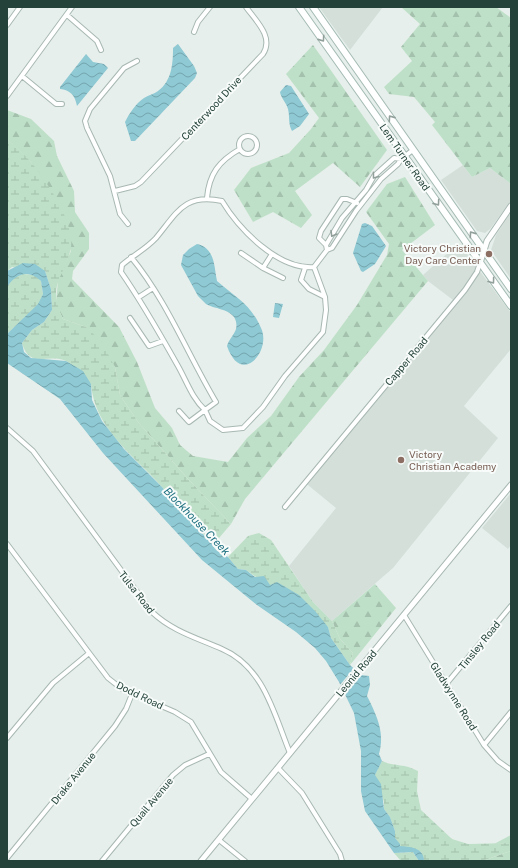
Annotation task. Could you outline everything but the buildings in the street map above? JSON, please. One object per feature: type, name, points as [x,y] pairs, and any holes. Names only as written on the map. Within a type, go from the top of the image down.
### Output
[{"type":"main road","name":"Lem Turner Road","points":[[300,7],[403,158],[511,306]]},
{"type":"main road","name":"Lem Turner Road","points":[[313,7],[511,289]]},
{"type":"main road","points":[[338,61],[346,55]]},
{"type":"street","points":[[7,25],[20,7]]},
{"type":"street","points":[[7,96],[72,7]]},
{"type":"street","points":[[194,32],[198,22],[210,7]]},
{"type":"street","name":"Centerwood Drive","points":[[115,191],[135,186],[141,182],[263,54],[268,43],[266,36],[246,7]]},
{"type":"street","points":[[67,15],[96,41],[101,50]]},
{"type":"street","points":[[128,224],[120,214],[115,191],[85,121],[90,109],[124,68],[137,61]]},
{"type":"street","points":[[22,76],[56,104],[62,104]]},
{"type":"street","points":[[248,136],[255,140],[257,146],[252,152],[244,153],[240,149],[240,143],[243,138],[248,136]]},
{"type":"street","points":[[207,198],[208,183],[214,171],[224,160],[240,149]]},
{"type":"street","points":[[314,267],[325,297],[326,310],[323,332],[285,376],[263,407],[243,428],[223,430],[210,421],[205,410],[196,402],[179,368],[139,297],[121,272],[122,265],[155,239],[173,215],[189,202],[207,198],[222,201],[232,217],[250,238],[272,254],[305,268],[314,267],[327,250],[332,248],[360,206],[382,179],[403,158],[414,150]]},
{"type":"street","points":[[326,245],[342,218],[382,168],[394,158],[403,158]]},
{"type":"street","points":[[327,250],[326,245],[319,238],[321,231],[342,199],[355,202],[360,206]]},
{"type":"street","name":"Capper Road","points":[[285,507],[465,290],[477,272],[487,241],[511,206]]},
{"type":"street","points":[[241,253],[263,268],[283,278]]},
{"type":"street","points":[[263,268],[272,254]]},
{"type":"street","points":[[131,257],[153,288],[177,327],[198,372],[216,402],[189,422],[179,411]]},
{"type":"street","points":[[305,268],[302,280],[309,289],[325,297]]},
{"type":"street","points":[[139,297],[153,288]]},
{"type":"street","points":[[130,318],[149,346],[163,341]]},
{"type":"street","name":"Tulsa Road","points":[[7,428],[32,451],[152,612],[169,626],[230,653],[250,668],[264,689],[290,753]]},
{"type":"street","name":"Leonid Road","points":[[201,861],[511,485]]},
{"type":"street","name":"Dodd Road","points":[[7,544],[88,654],[108,678],[132,694],[183,716],[197,731],[215,765],[229,780],[252,800]]},
{"type":"street","name":"Tinsley Road","points":[[447,684],[511,606]]},
{"type":"street","name":"Gladwynne Road","points":[[404,615],[484,745],[498,761],[511,770]]},
{"type":"street","points":[[7,738],[53,683],[88,654]]},
{"type":"street","name":"Drake Avenue","points":[[7,858],[118,722],[132,694]]},
{"type":"street","points":[[484,745],[511,712]]},
{"type":"street","name":"Quail Avenue","points":[[102,861],[173,775],[185,764],[209,754]]},
{"type":"street","points":[[278,768],[302,793],[340,854],[342,861]]},
{"type":"street","points":[[219,840],[245,861]]},
{"type":"shaded area","points":[[319,7],[383,7],[350,50]]},
{"type":"shaded area","points":[[463,165],[472,177],[490,168],[511,184],[511,201],[490,229],[485,233],[477,231],[441,180]]},
{"type":"shaded area","points":[[511,212],[511,279],[491,250],[496,235]]},
{"type":"shaded area","name":"Victory Christian Academy","points":[[459,243],[511,313],[511,349],[464,406],[498,438],[393,568],[332,621],[313,602],[289,566],[336,508],[303,481],[453,300],[428,281],[423,275]]},
{"type":"shaded area","points":[[511,493],[511,545],[508,549],[482,528]]},
{"type":"green space","points":[[401,7],[496,7],[511,18],[511,184],[490,168],[472,177],[432,125],[435,122],[414,97],[389,94],[384,87],[412,61],[401,47],[420,24]]},
{"type":"green space","points":[[313,45],[387,150],[360,187],[333,163],[295,191],[312,215],[301,228],[273,212],[253,222],[234,190],[251,168],[289,153],[319,118],[286,74]]},
{"type":"green space","points":[[7,110],[31,119],[54,141],[57,156],[74,191],[75,212],[89,233],[89,249],[73,271],[72,279],[119,327],[137,362],[155,408],[172,428],[180,445],[193,456],[228,462],[247,438],[271,416],[299,377],[324,350],[357,305],[387,255],[389,244],[366,212],[387,184],[405,177],[435,225],[402,250],[428,281],[245,499],[231,524],[188,479],[138,422],[120,395],[115,367],[86,327],[63,319],[56,304],[58,280],[71,251],[31,162],[7,139]]},
{"type":"green space","points":[[7,139],[28,159],[45,181],[60,205],[70,230],[70,252],[56,291],[56,299],[63,319],[86,327],[101,341],[115,367],[120,395],[138,422],[188,479],[231,524],[213,545],[162,487],[118,441],[108,428],[100,415],[94,400],[91,384],[66,361],[59,359],[35,358],[30,356],[25,351],[22,343],[32,330],[44,322],[52,310],[51,289],[45,271],[12,267],[7,271]]},
{"type":"green space","points":[[23,274],[35,275],[41,281],[43,294],[39,304],[7,334],[7,287],[13,278]]},
{"type":"green space","points":[[259,533],[271,540],[313,602],[332,621],[340,639],[353,653],[350,665],[331,638],[328,627],[246,570],[238,569],[228,557],[248,536]]},
{"type":"green space","points":[[375,584],[396,608],[350,665],[353,653],[340,639],[332,621]]},
{"type":"green space","points":[[284,599],[291,601],[299,610],[298,612],[281,602]]},
{"type":"green space","points":[[382,761],[418,771],[417,791],[421,810],[452,839],[468,844],[511,843],[511,851],[482,861],[424,861],[421,852],[401,847],[395,838],[395,831],[390,817],[384,809],[384,802],[375,775]]},
{"type":"green space","points":[[511,835],[511,843],[494,844]]},
{"type":"green space","points":[[511,851],[511,861],[482,861]]},
{"type":"green space","points":[[413,852],[419,861],[401,861],[394,853]]},
{"type":"water","points":[[178,44],[194,66],[197,73],[195,78],[135,141],[131,141],[125,122],[138,103],[163,87],[171,71],[173,48]]},
{"type":"water","points":[[86,54],[93,62],[104,64],[108,68],[77,106],[72,94],[60,89],[60,87]]},
{"type":"water","points":[[286,85],[291,86],[309,114],[300,126],[292,131],[288,109],[280,92]]},
{"type":"water","points":[[365,223],[372,226],[386,246],[375,264],[363,272],[361,271],[353,253],[362,224]]},
{"type":"water","points":[[197,244],[207,249],[213,258],[217,281],[252,312],[261,328],[263,337],[259,355],[247,364],[240,364],[233,358],[227,346],[236,329],[236,322],[234,318],[226,311],[206,304],[198,296],[181,265],[183,255]]},
{"type":"water","points":[[23,263],[35,264],[45,271],[51,289],[52,310],[44,322],[32,330],[22,343],[24,352],[31,358],[66,361],[83,371],[91,384],[92,400],[102,421],[124,449],[162,487],[215,549],[228,557],[238,569],[246,570],[255,577],[264,576],[270,585],[277,582],[299,595],[328,627],[331,638],[350,665],[361,675],[369,676],[370,685],[367,696],[377,717],[381,738],[379,754],[382,761],[375,775],[381,784],[384,809],[390,817],[395,831],[395,838],[400,846],[412,847],[419,850],[422,853],[424,861],[419,861],[413,852],[394,853],[365,811],[361,791],[361,751],[354,713],[339,682],[326,661],[315,648],[296,632],[257,605],[202,560],[103,453],[60,399],[7,363],[7,334],[38,304],[43,294],[41,281],[32,275],[27,274],[14,278],[7,287],[7,271]]},
{"type":"water","points":[[275,303],[283,304],[279,318],[273,317]]},
{"type":"pier","points":[[355,667],[362,673],[343,696],[339,686]]},
{"type":"place","name":"Victory Christian Day Care Center","points":[[489,254]]},
{"type":"place","name":"Victory Christian Academy","points":[[401,460]]},
{"type":"water label","name":"Blockhouse Creek","points":[[197,521]]}]
